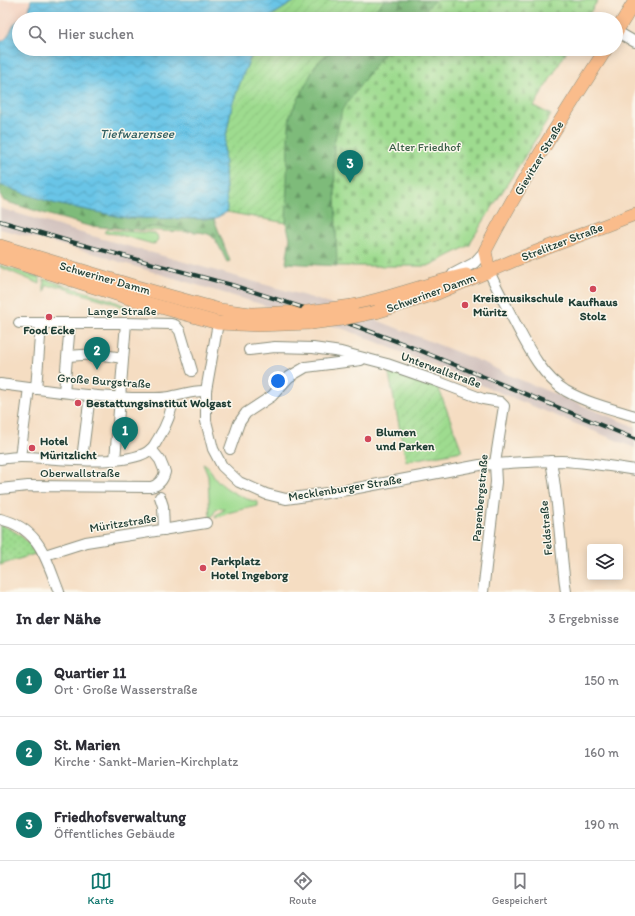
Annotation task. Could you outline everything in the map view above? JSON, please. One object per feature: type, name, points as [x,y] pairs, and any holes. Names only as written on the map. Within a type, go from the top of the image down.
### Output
[{"type":"main road","points":[[623,21],[635,1]]},
{"type":"main road","name":"Gievitzer Straße","points":[[485,251],[516,196],[602,56]]},
{"type":"main road","name":"Strelitzer Straße","points":[[490,271],[635,214]]},
{"type":"main road","name":"Schweriner Damm","points":[[0,246],[220,310],[251,314],[307,312],[369,303],[442,280],[490,271]]},
{"type":"main road","points":[[485,251],[486,260],[490,271]]},
{"type":"main road","name":"Schweriner Damm","points":[[0,257],[132,299],[218,323],[258,325],[342,320],[376,312],[429,296],[490,271]]},
{"type":"main road","name":"Mecklenburger Straße","points":[[218,323],[220,310]]},
{"type":"street","points":[[623,36],[635,42]]},
{"type":"street","points":[[442,280],[470,265],[485,251]]},
{"type":"street","points":[[490,271],[495,285],[531,352],[547,375],[565,390],[579,397],[635,416]]},
{"type":"street","name":"Lange Straße","points":[[19,323],[172,324],[175,325],[180,331],[192,371]]},
{"type":"street","points":[[115,460],[126,323]]},
{"type":"street","name":"Mecklenburger Straße","points":[[218,323],[206,391],[206,421],[213,449],[222,466],[239,482],[266,494],[286,499],[347,490],[480,465],[495,464],[551,461],[586,463],[635,470]]},
{"type":"street","points":[[20,456],[40,356],[41,324]]},
{"type":"street","points":[[64,392],[70,324]]},
{"type":"street","name":"Unterwallstraße","points":[[249,350],[275,347],[313,348],[340,352],[387,364],[429,378],[483,399],[500,402],[504,406]]},
{"type":"street","points":[[68,356],[96,354],[123,358]]},
{"type":"street","name":"Unterwallstraße","points":[[230,450],[239,423],[246,413],[272,396],[289,377],[306,367],[367,360]]},
{"type":"street","name":"Große Burgstraße","points":[[0,384],[33,389],[120,397],[173,397],[196,390],[206,391]]},
{"type":"street","points":[[82,459],[90,395]]},
{"type":"street","points":[[0,459],[20,456],[115,460],[134,457],[151,450],[166,427],[170,418],[173,397]]},
{"type":"street","name":"Papenbergstraße","points":[[483,592],[496,482],[495,464],[504,406]]},
{"type":"street","name":"Oberwallstraße","points":[[0,489],[28,486],[151,487],[160,483],[164,476],[164,468],[160,460],[151,450]]},
{"type":"street","name":"Feldstraße","points":[[551,461],[566,592]]},
{"type":"street","points":[[160,497],[163,506],[164,530]]},
{"type":"street","points":[[0,519],[14,524],[26,531],[38,542],[45,555],[59,592]]},
{"type":"street","name":"Müritzstraße","points":[[45,555],[86,542],[206,523]]},
{"type":"shaded area","points":[[0,0],[31,0],[28,12],[12,12],[12,28],[8,37],[0,42]]},
{"type":"shaded area","points":[[0,208],[71,230],[309,297],[379,321],[487,364],[506,374],[635,427],[635,448],[347,330],[107,257],[0,229]]},
{"type":"green space","points":[[297,0],[385,0],[372,12],[277,12]]},
{"type":"green space","points":[[385,0],[435,0],[424,12],[372,12]]},
{"type":"green space","points":[[435,0],[598,0],[590,12],[424,12]]},
{"type":"green space","points":[[251,56],[325,56],[316,64],[290,115],[286,223],[227,212],[224,147],[232,105]]},
{"type":"green space","points":[[325,56],[383,56],[378,61],[334,144],[337,266],[286,263],[290,238],[286,223],[290,115],[316,64]]},
{"type":"green space","name":"Alter Friedhof","points":[[383,56],[564,56],[534,106],[551,115],[471,241],[470,245],[428,266],[337,266],[334,144],[342,110]]},
{"type":"green space","points":[[0,185],[56,204],[127,218],[214,219],[230,261],[227,262],[214,238],[208,234],[183,229],[145,227],[141,230],[89,226],[4,201],[0,195]]},
{"type":"green space","points":[[145,227],[183,229],[189,232],[141,230]]},
{"type":"green space","points":[[106,230],[154,233],[157,235],[158,239],[156,243],[153,244],[117,234],[106,233],[104,232]]},
{"type":"green space","points":[[0,265],[40,278],[40,284],[0,267]]},
{"type":"green space","points":[[44,279],[112,300],[125,306],[124,308],[111,302],[72,291],[62,286],[46,286],[44,292]]},
{"type":"green space","points":[[387,364],[436,381],[462,451],[406,461]]},
{"type":"green space","points":[[203,464],[226,488],[241,497],[258,502],[258,506],[231,512],[215,518],[217,514],[224,510],[223,508],[220,508],[216,510],[210,519],[208,476]]},
{"type":"green space","points":[[0,525],[11,529],[21,536],[38,553],[0,565]]},
{"type":"water","points":[[31,0],[297,0],[277,12],[28,12]]},
{"type":"water","name":"Tiefwarensee","points":[[12,29],[12,56],[251,56],[232,105],[224,147],[227,212],[214,219],[127,218],[56,204],[0,185],[0,42],[9,35]]},
{"type":"railway","points":[[0,221],[232,285],[323,314],[404,344],[635,439]]},
{"type":"place","name":"Friedhofsverwaltung","points":[[350,183]]},
{"type":"place","name":"Kaufhaus Stolz","points":[[593,289]]},
{"type":"place","name":"Kreismusikschule Müritz","points":[[465,305]]},
{"type":"place","name":"Food Ecke","points":[[49,317]]},
{"type":"place","name":"St. Marien","points":[[97,370]]},
{"type":"place","name":"Bestattungsinstitut Wolgast","points":[[78,403]]},
{"type":"place","name":"Blumen und Parken","points":[[368,439]]},
{"type":"place","name":"Hotel Müritzlicht","points":[[32,448]]},
{"type":"place","name":"Quartier 11","points":[[125,450]]},
{"type":"place","name":"Parkplatz Hotel Ingeborg","points":[[203,568]]}]
